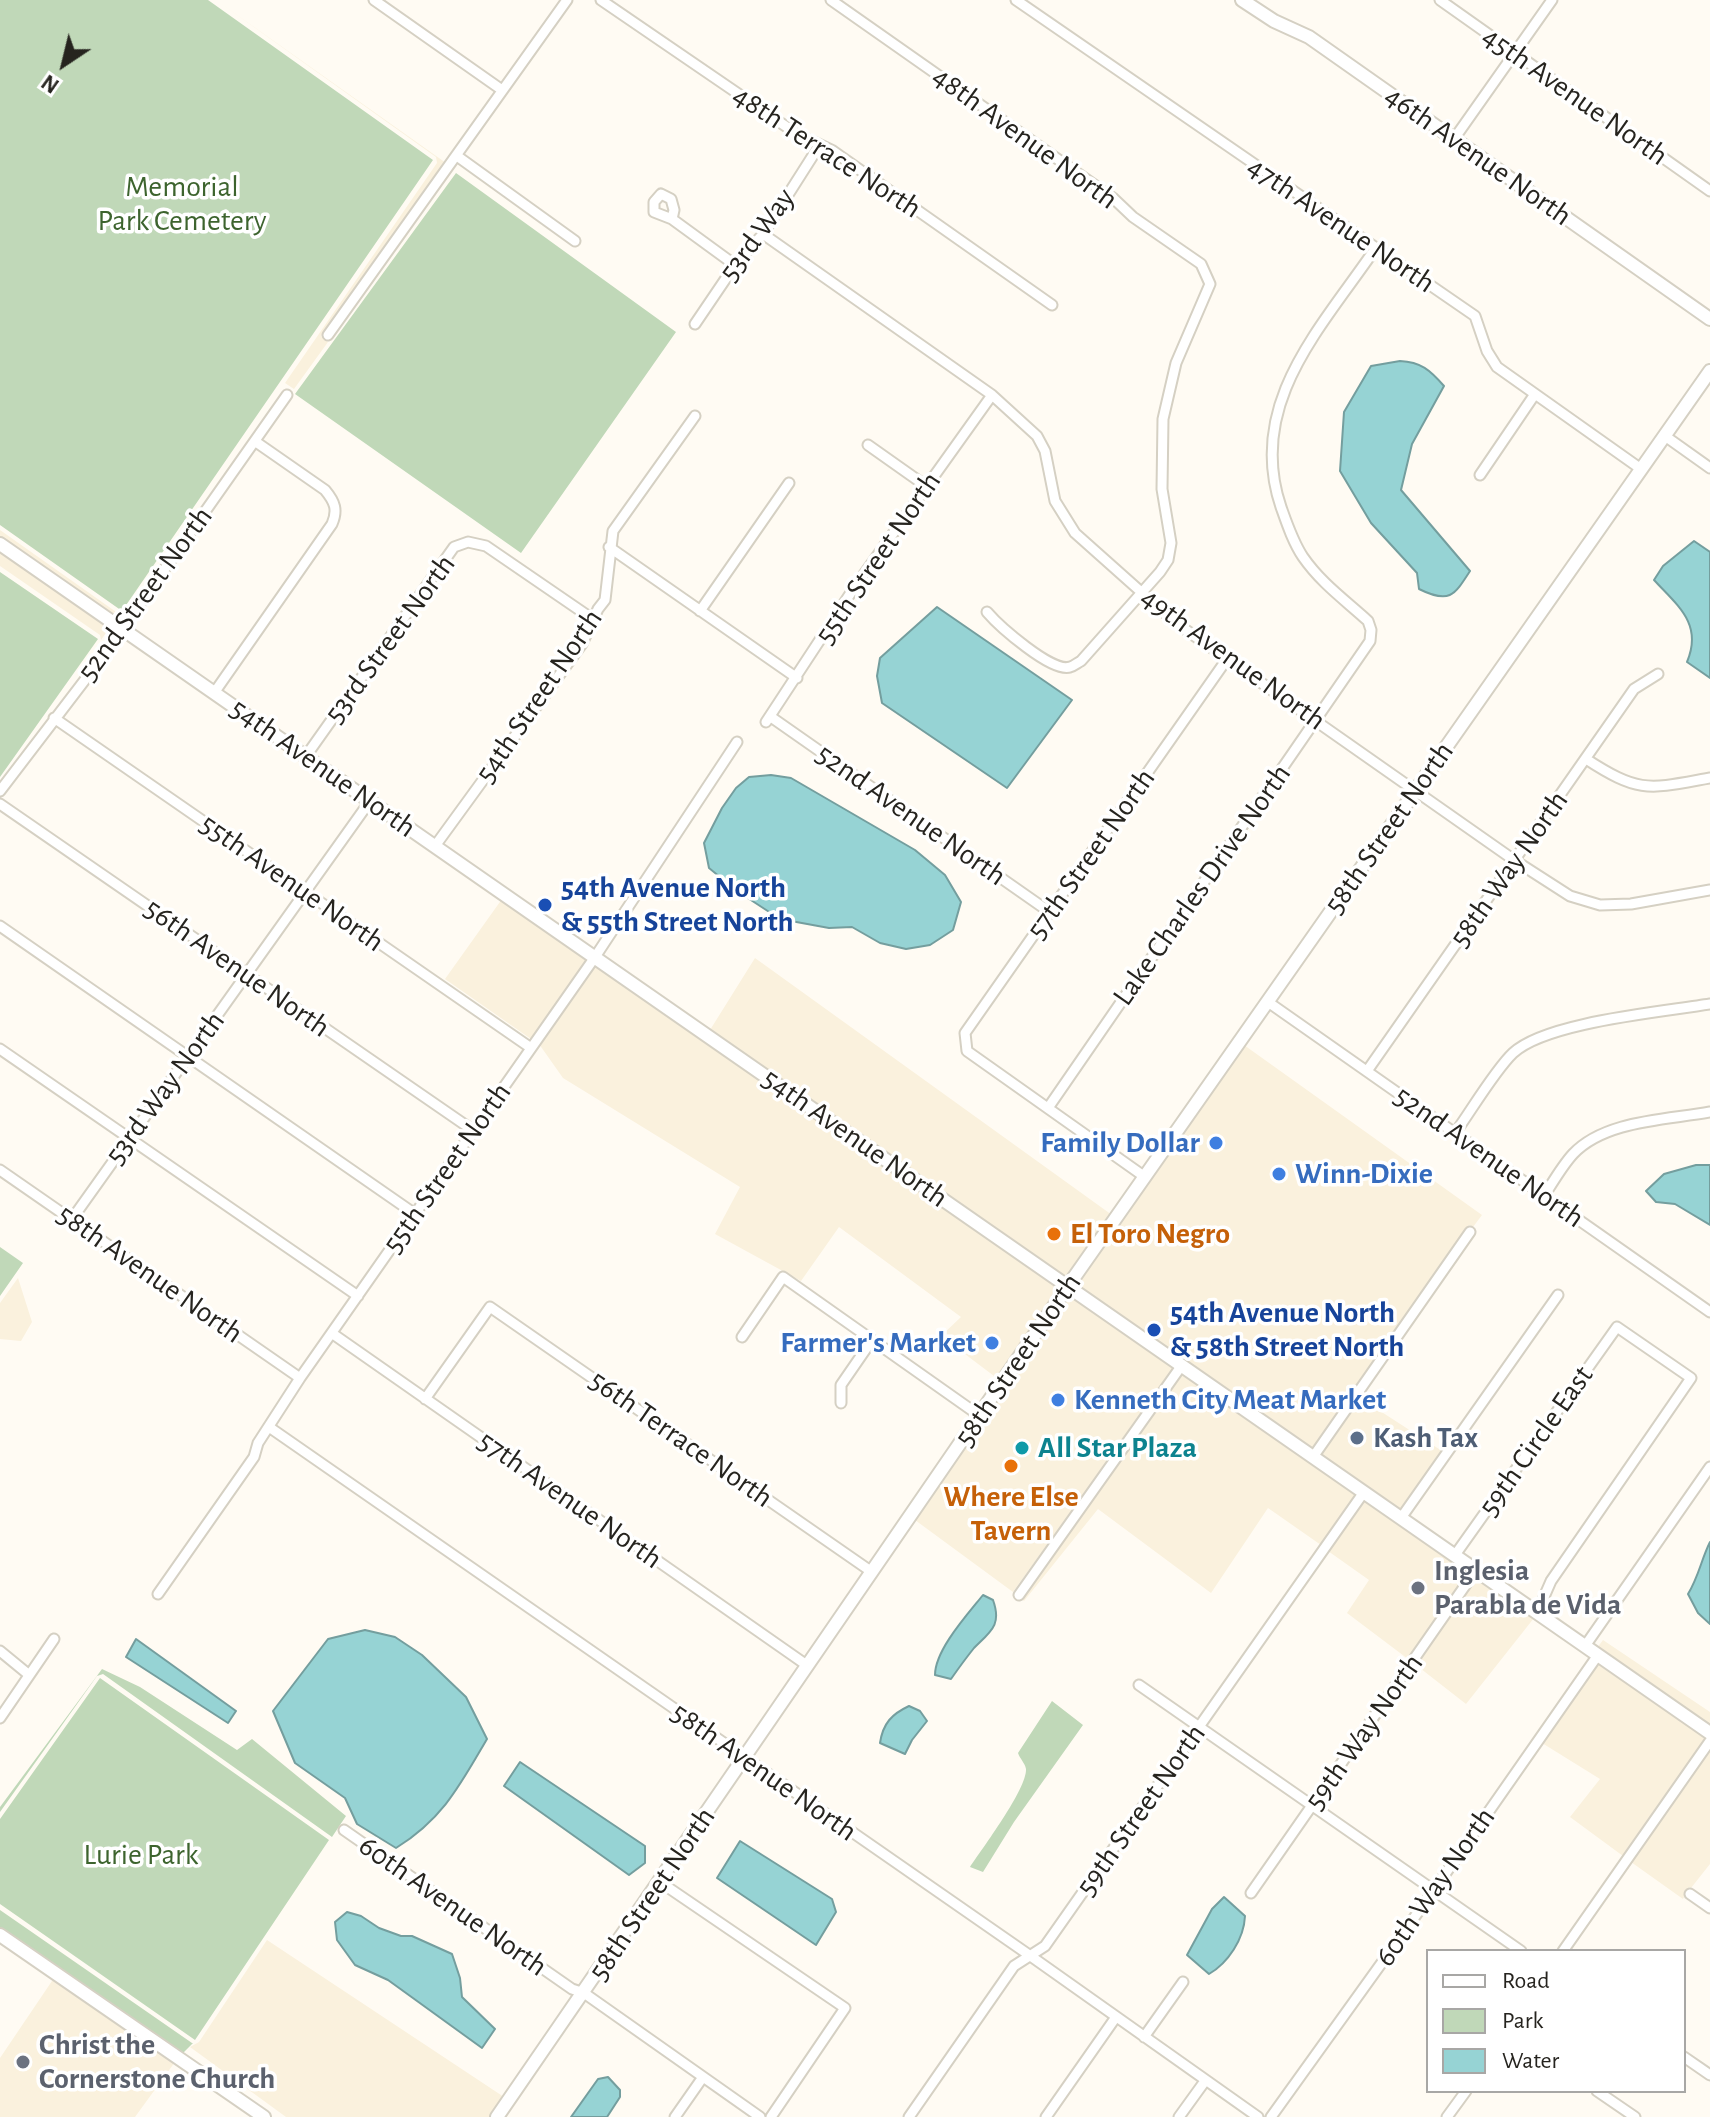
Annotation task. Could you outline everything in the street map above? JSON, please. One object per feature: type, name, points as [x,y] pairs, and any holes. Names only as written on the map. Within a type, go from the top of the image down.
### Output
[{"type":"street","points":[[374,0],[502,90]]},
{"type":"street","points":[[328,335],[567,0]]},
{"type":"street","name":"48th Terrace North","points":[[601,0],[797,134],[833,151],[1052,305]]},
{"type":"street","name":"48th Avenue North","points":[[831,0],[1113,198],[1133,217],[1201,264],[1210,284],[1176,363],[1163,419],[1162,489],[1171,543],[1168,560],[1142,593]]},
{"type":"street","name":"47th Avenue North","points":[[1016,0],[1475,316],[1487,351],[1497,367],[1641,469]]},
{"type":"street","name":"46th Avenue North","points":[[1242,0],[1274,21],[1309,37],[1710,319]]},
{"type":"street","name":"45th Avenue North","points":[[1440,0],[1710,191]]},
{"type":"street","points":[[1454,139],[1552,0]]},
{"type":"street","name":"53rd Way","points":[[695,324],[735,265],[763,234],[819,146]]},
{"type":"street","points":[[457,156],[575,241]]},
{"type":"street","points":[[672,219],[735,265]]},
{"type":"street","name":"49th Avenue North","points":[[763,234],[992,395],[1037,436],[1045,451],[1055,501],[1068,523],[1176,623],[1514,860],[1570,896],[1600,905],[1631,904],[1710,890]]},
{"type":"street","name":"Lake Charles Drive North","points":[[1048,1108],[1366,650],[1371,630],[1368,621],[1318,576],[1301,554],[1289,528],[1273,472],[1276,413],[1292,372],[1375,249]]},
{"type":"street","name":"58th Street North","points":[[497,2117],[1068,1286],[1710,371]]},
{"type":"street","points":[[1480,475],[1535,394]]},
{"type":"street","name":"52nd Street North","points":[[0,791],[122,629],[287,395]]},
{"type":"street","name":"55th Street North","points":[[768,719],[852,591],[992,395]]},
{"type":"street","name":"54th Street North","points":[[435,846],[582,644],[605,600],[613,531],[695,416]]},
{"type":"street","points":[[1665,436],[1710,468]]},
{"type":"street","points":[[214,693],[337,513],[333,499],[325,490],[256,442]]},
{"type":"street","points":[[868,445],[926,486]]},
{"type":"street","points":[[700,611],[789,483]]},
{"type":"street","name":"53rd Street North","points":[[306,756],[454,547],[468,542],[486,546],[594,620]]},
{"type":"street","name":"54th Avenue North","points":[[0,544],[1710,1733]]},
{"type":"street","points":[[609,547],[797,678]]},
{"type":"street","points":[[987,612],[1013,637],[1050,662],[1070,668],[1081,661],[1142,593]]},
{"type":"street","name":"57th Street North","points":[[1048,1108],[967,1051],[965,1033],[1227,659]]},
{"type":"street","name":"58th Way North","points":[[1367,1071],[1634,689],[1658,674]]},
{"type":"street","name":"55th Avenue North","points":[[54,718],[531,1048]]},
{"type":"street","name":"52nd Avenue North","points":[[768,719],[1051,913]]},
{"type":"street","name":"55th Street North","points":[[158,1594],[254,1457],[258,1443],[300,1378],[595,957],[737,742]]},
{"type":"street","points":[[1586,759],[1617,780],[1636,786],[1659,787],[1710,778]]},
{"type":"street","name":"53rd Way North","points":[[72,1219],[370,801]]},
{"type":"street","name":"56th Avenue North","points":[[0,804],[474,1131]]},
{"type":"street","points":[[0,926],[415,1214]]},
{"type":"street","name":"52nd Avenue North","points":[[1268,1002],[1710,1312]]},
{"type":"street","points":[[1455,1133],[1512,1054],[1533,1038],[1561,1030],[1710,1004]]},
{"type":"street","points":[[0,1049],[358,1296]]},
{"type":"street","points":[[1048,1108],[1145,1177]]},
{"type":"street","points":[[1544,1196],[1572,1155],[1587,1142],[1620,1128],[1710,1112]]},
{"type":"street","name":"58th Avenue North","points":[[0,1170],[300,1378]]},
{"type":"street","points":[[1313,1457],[1470,1232]]},
{"type":"street","points":[[742,1337],[783,1277],[980,1416]]},
{"type":"street","points":[[1401,1518],[1558,1295]]},
{"type":"street","name":"56th Terrace North","points":[[425,1399],[490,1307],[872,1572]]},
{"type":"street","name":"59th Circle East","points":[[1455,1555],[1617,1327],[1691,1378],[1551,1581],[1537,1613]]},
{"type":"street","name":"57th Avenue North","points":[[333,1334],[808,1666]]},
{"type":"street","points":[[841,1403],[841,1385],[872,1340]]},
{"type":"street","points":[[1019,1595],[1182,1365]]},
{"type":"street","name":"58th Avenue North","points":[[269,1427],[1258,2117]]},
{"type":"street","points":[[1585,1646],[1710,1467]]},
{"type":"street","name":"59th Street North","points":[[909,2117],[1014,1966],[1045,1946],[1364,1492]]},
{"type":"street","name":"59th Way North","points":[[1251,1893],[1476,1570]]},
{"type":"street","points":[[0,1718],[54,1639]]},
{"type":"street","points":[[0,1651],[28,1674]]},
{"type":"street","name":"60th Way North","points":[[1271,2117],[1598,1655]]},
{"type":"street","points":[[1139,1685],[1518,1949]]},
{"type":"street","points":[[1564,1949],[1710,1741]]},
{"type":"street","name":"60th Avenue North","points":[[344,1830],[760,2117]]},
{"type":"street","points":[[660,1882],[845,2008],[771,2117]]},
{"type":"street","points":[[1690,1894],[1710,1908]]},
{"type":"street","points":[[0,1935],[264,2117]]},
{"type":"street","points":[[1144,2037],[1183,1982]]},
{"type":"street","points":[[1046,2117],[1116,2017]]},
{"type":"street","points":[[1686,2058],[1710,2075]]},
{"type":"street","points":[[675,2117],[703,2077]]},
{"type":"street","points":[[1179,2117],[1205,2081]]},
{"type":"street","points":[[1447,2117],[1465,2093]]},
{"type":"street","points":[[1600,2093],[1635,2117]]},
{"type":"shaded area","points":[[216,0],[446,163],[321,336],[328,342],[294,389],[285,383],[437,163],[436,157]]},
{"type":"shaded area","points":[[0,530],[119,614],[116,618],[0,537]]},
{"type":"shaded area","points":[[0,551],[110,627],[101,640],[100,635],[0,566]]},
{"type":"shaded area","points":[[502,899],[588,959],[531,1039],[445,979]]},
{"type":"shaded area","points":[[755,958],[1112,1215],[1067,1279],[710,1030]]},
{"type":"shaded area","points":[[596,965],[1061,1288],[998,1379],[941,1336],[961,1317],[839,1227],[801,1281],[715,1234],[740,1187],[563,1078],[539,1044]]},
{"type":"shaded area","points":[[1244,1045],[1482,1215],[1473,1227],[1469,1225],[1312,1449],[1075,1284]]},
{"type":"shaded area","points":[[18,1278],[32,1322],[21,1341],[0,1339],[0,1303]]},
{"type":"shaded area","points":[[1069,1293],[1175,1367],[1013,1592],[915,1520]]},
{"type":"shaded area","points":[[1183,1373],[1357,1494],[1321,1545],[1268,1508],[1211,1593],[1098,1509],[1024,1601],[1021,1598]]},
{"type":"shaded area","points":[[1360,1398],[1442,1451],[1400,1510],[1320,1455]]},
{"type":"shaded area","points":[[1365,1499],[1469,1572],[1408,1659],[1347,1613],[1369,1580],[1328,1551]]},
{"type":"shaded area","points":[[1477,1577],[1534,1618],[1466,1704],[1416,1665]]},
{"type":"shaded area","points":[[1603,1640],[1710,1712],[1710,1726],[1597,1648]]},
{"type":"shaded area","points":[[1598,1662],[1706,1737],[1623,1856],[1570,1817],[1600,1779],[1542,1743]]},
{"type":"shaded area","points":[[1710,1749],[1710,1864],[1689,1887],[1683,1899],[1631,1862]]},
{"type":"shaded area","points":[[267,1940],[504,2097],[491,2117],[286,2117],[190,2047],[199,2042]]},
{"type":"shaded area","points":[[54,1978],[175,2062],[135,2117],[0,2117],[0,2058]]},
{"type":"green space","name":"Memorial Park Cemetery","points":[[0,0],[208,0],[433,160],[122,611],[0,525]]},
{"type":"green space","points":[[456,173],[676,332],[521,553],[295,394]]},
{"type":"green space","points":[[0,572],[98,639],[0,777]]},
{"type":"green space","points":[[0,1247],[23,1263],[0,1296]]},
{"type":"green space","points":[[102,1669],[140,1687],[237,1750],[252,1739],[346,1816],[332,1837],[103,1674],[97,1676],[0,1812],[0,1807]]},
{"type":"green space","name":"Lurie Park","points":[[100,1678],[329,1840],[195,2040],[0,1904],[0,1819]]},
{"type":"green space","points":[[1052,1701],[1083,1725],[1014,1822],[983,1872],[970,1867],[1019,1790],[1026,1769],[1018,1753]]},
{"type":"green space","points":[[0,1910],[193,2043],[182,2054],[0,1928]]},
{"type":"water","points":[[1400,361],[1425,368],[1444,386],[1412,444],[1401,490],[1470,571],[1450,595],[1437,596],[1419,589],[1417,573],[1371,523],[1340,471],[1344,412],[1371,366]]},
{"type":"water","points":[[1694,541],[1710,552],[1710,678],[1687,662],[1692,637],[1686,616],[1654,580],[1663,566]]},
{"type":"water","points":[[937,607],[1072,700],[1007,788],[882,703],[877,676],[880,658]]},
{"type":"water","points":[[771,775],[791,778],[915,850],[945,875],[961,902],[953,930],[930,945],[906,949],[880,943],[852,927],[829,928],[780,919],[709,868],[704,843],[722,808],[736,788],[749,777]]},
{"type":"water","points":[[1696,1165],[1710,1165],[1710,1225],[1675,1204],[1656,1202],[1646,1191],[1664,1174]]},
{"type":"water","points":[[1710,1542],[1710,1624],[1698,1613],[1688,1594]]},
{"type":"water","points":[[983,1595],[993,1600],[996,1616],[993,1627],[951,1679],[935,1675],[936,1665],[946,1644]]},
{"type":"water","points":[[365,1630],[395,1637],[422,1655],[466,1697],[487,1739],[449,1800],[426,1825],[396,1848],[357,1824],[345,1798],[295,1763],[273,1711],[328,1639]]},
{"type":"water","points":[[136,1639],[236,1711],[228,1723],[126,1657]]},
{"type":"water","points":[[909,1706],[920,1711],[927,1721],[905,1754],[880,1743],[889,1720]]},
{"type":"water","points":[[520,1762],[645,1846],[645,1863],[629,1875],[504,1786]]},
{"type":"water","points":[[740,1841],[832,1899],[836,1912],[816,1945],[717,1878]]},
{"type":"water","points":[[1224,1897],[1245,1916],[1244,1925],[1234,1950],[1209,1974],[1187,1955],[1212,1909]]},
{"type":"water","points":[[347,1912],[361,1916],[379,1928],[401,1936],[412,1936],[452,1954],[462,1997],[495,2029],[482,2048],[388,1980],[355,1965],[337,1940],[335,1922]]},
{"type":"water","points":[[608,2077],[620,2090],[620,2097],[607,2117],[571,2117],[598,2079]]},
{"type":"place","name":"54th Avenue North & 55th Street North","points":[[545,905]]},
{"type":"place","name":"Family Dollar","points":[[1216,1143]]},
{"type":"place","name":"Winn-Dixie","points":[[1279,1174]]},
{"type":"place","name":"El Toro Negro","points":[[1054,1234]]},
{"type":"place","name":"54th Avenue North & 58th Street North","points":[[1154,1330]]},
{"type":"place","name":"Farmer's Market","points":[[992,1343]]},
{"type":"place","name":"Kenneth City Meat Market","points":[[1058,1400]]},
{"type":"place","name":"Kash Tax","points":[[1357,1438]]},
{"type":"place","name":"All Star Plaza","points":[[1022,1448]]},
{"type":"place","name":"Where Else Tavern","points":[[1011,1466]]},
{"type":"place","name":"Inglesia Parabla de Vida","points":[[1418,1588]]},
{"type":"place","name":"Christ the Cornerstone Church","points":[[23,2062]]}]
